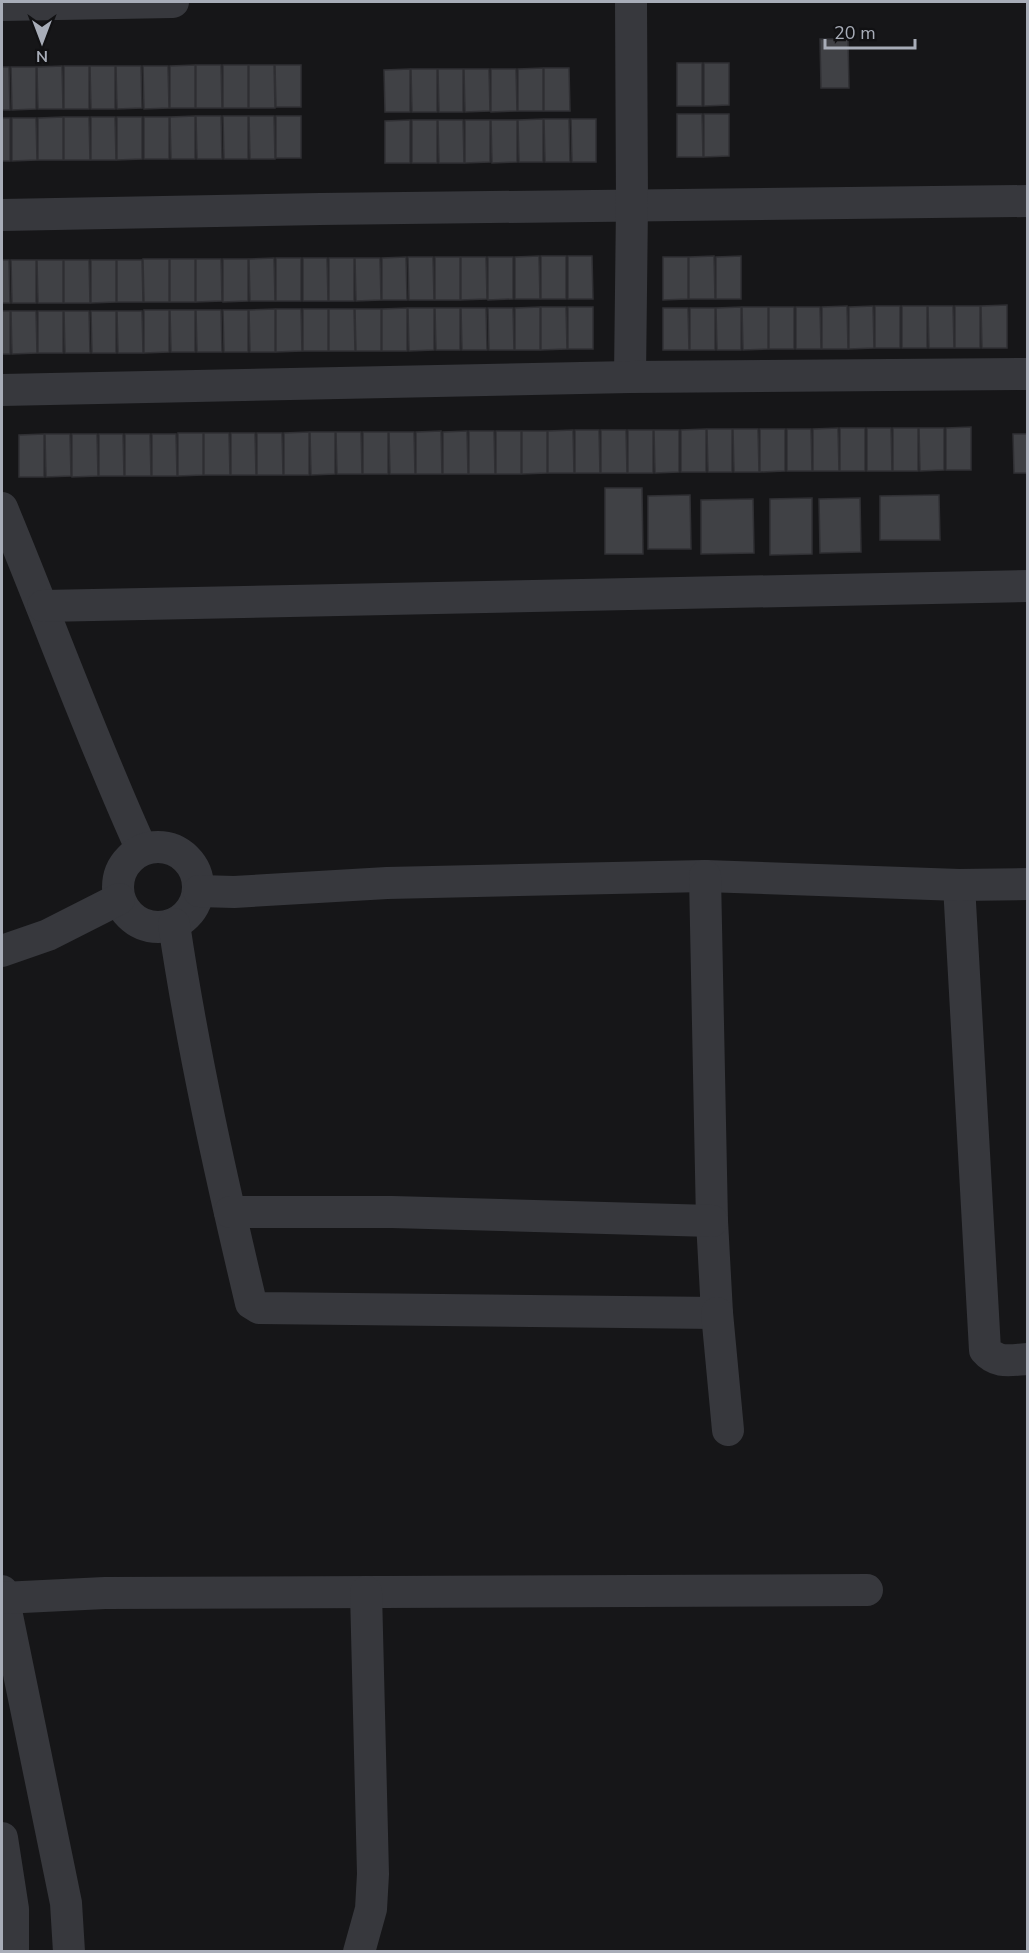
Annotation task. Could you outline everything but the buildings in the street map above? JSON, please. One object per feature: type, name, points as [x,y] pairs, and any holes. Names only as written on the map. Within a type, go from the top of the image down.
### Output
[{"type":"street","points":[[2,5],[173,2]]},
{"type":"street","points":[[630,377],[631,2]]},
{"type":"street","points":[[2,215],[1028,201]]},
{"type":"street","points":[[2,390],[630,377],[1028,374]]},
{"type":"street","points":[[2,508],[120,802],[142,850]]},
{"type":"street","points":[[43,606],[1028,586]]},
{"type":"street","points":[[167,848],[178,852],[189,861],[197,877],[199,891],[195,906],[174,924],[162,927],[148,926],[132,918],[119,898],[120,875],[126,863],[142,850],[167,848]]},
{"type":"street","points":[[199,891],[234,892],[387,883],[705,876],[959,885],[1028,884]]},
{"type":"street","points":[[705,876],[712,1221],[717,1312],[728,1430]]},
{"type":"street","points":[[959,885],[985,1350],[991,1357],[1001,1360],[1028,1359]]},
{"type":"street","points":[[2,951],[48,935],[119,898]]},
{"type":"street","points":[[174,924],[186,1004],[251,1303],[259,1308],[717,1312]]},
{"type":"street","points":[[230,1212],[392,1212],[712,1221]]},
{"type":"street","points":[[69,1952],[66,1904],[2,1596],[105,1593],[867,1590]]},
{"type":"street","points":[[359,1952],[371,1909],[373,1874],[366,1592]]},
{"type":"street","points":[[2,1838],[13,1910],[13,1952]]}]
